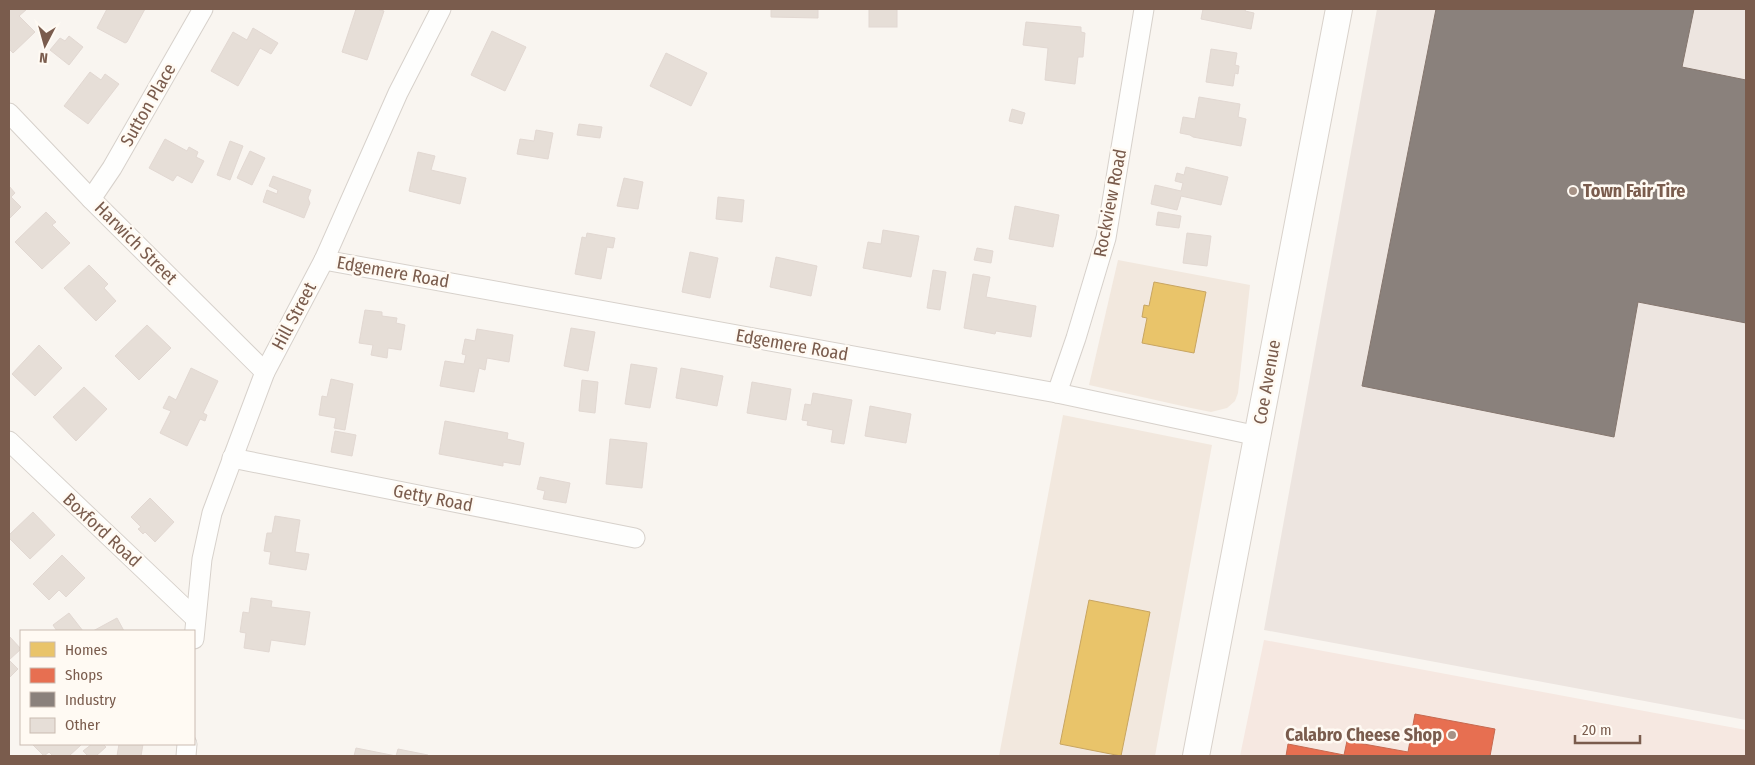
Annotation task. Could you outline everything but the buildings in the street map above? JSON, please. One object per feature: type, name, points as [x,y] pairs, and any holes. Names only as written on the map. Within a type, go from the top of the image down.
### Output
[{"type":"main road","name":"Coe Avenue","points":[[1196,756],[1339,9]]},
{"type":"street","name":"Sutton Place","points":[[91,199],[112,168],[203,9]]},
{"type":"street","name":"Hill Street","points":[[194,630],[202,559],[212,513],[265,372],[324,260],[398,93],[441,9]]},
{"type":"street","name":"Rockview Road","points":[[1058,393],[1106,238],[1144,9]]},
{"type":"street","name":"Harwich Street","points":[[9,113],[91,199],[265,372]]},
{"type":"street","name":"Edgemere Road","points":[[324,260],[1058,393],[1258,436]]},
{"type":"street","name":"Boxford Road","points":[[9,441],[195,618]]},
{"type":"street","name":"Getty Road","points":[[232,458],[635,538]]},
{"type":"shaded area","points":[[1377,9],[1746,9],[1746,720],[1264,630]]},
{"type":"shaded area","points":[[1118,260],[1250,285],[1238,393],[1235,401],[1227,408],[1211,412],[1089,385]]},
{"type":"shaded area","points":[[1063,415],[1212,445],[1155,756],[999,756]]},
{"type":"shaded area","points":[[1264,640],[1746,730],[1746,756],[1240,756]]},
{"type":"place","name":"Town Fair Tire","points":[[1573,191]]},
{"type":"place","name":"Calabro Cheese Shop","points":[[1452,735]]}]
